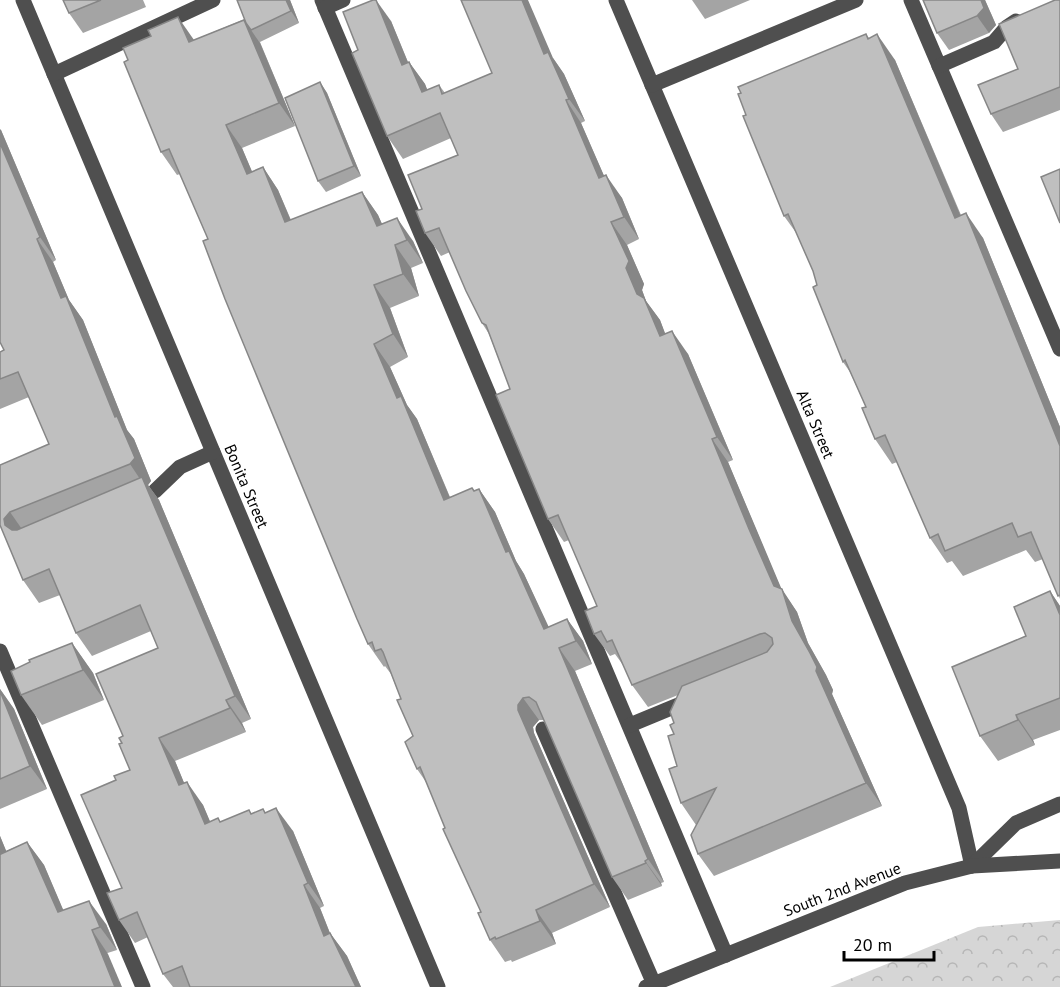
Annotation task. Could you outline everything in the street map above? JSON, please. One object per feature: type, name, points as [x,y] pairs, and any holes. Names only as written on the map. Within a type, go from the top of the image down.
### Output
[{"type":"street","name":"Bonita Street","points":[[23,0],[438,987]]},
{"type":"street","points":[[54,74],[213,0]]},
{"type":"street","points":[[343,0],[323,4],[726,955]]},
{"type":"street","name":"Alta Street","points":[[616,0],[959,808],[972,866]]},
{"type":"street","points":[[652,85],[856,0]]},
{"type":"street","points":[[911,0],[1053,315],[1060,349]]},
{"type":"street","points":[[939,66],[994,42],[1012,23],[1031,14]]},
{"type":"street","points":[[155,491],[180,467],[213,452]]},
{"type":"street","points":[[0,651],[143,987]]},
{"type":"street","points":[[630,725],[704,695]]},
{"type":"street","points":[[543,729],[650,985]]},
{"type":"street","points":[[972,866],[1016,823],[1060,804]]},
{"type":"street","name":"South 2nd Avenue","points":[[650,985],[684,980],[726,955],[905,883],[972,866],[1060,861]]},
{"type":"green space","points":[[1060,920],[1060,987],[830,987],[978,927]]},
{"type":"building","points":[[63,0],[101,0],[69,13]]},
{"type":"building","points":[[237,0],[286,0],[291,11],[251,30]]},
{"type":"building","points":[[376,0],[402,65],[409,62],[422,92],[439,85],[442,94],[492,73],[461,0],[522,0],[544,54],[548,52],[569,99],[566,100],[599,178],[606,175],[624,217],[611,222],[629,261],[626,268],[637,294],[644,298],[660,336],[672,331],[717,437],[712,439],[749,529],[774,586],[782,589],[792,621],[817,667],[816,671],[866,783],[698,854],[691,835],[716,788],[681,803],[669,769],[677,766],[668,736],[674,734],[670,725],[674,723],[670,712],[682,686],[767,652],[773,644],[772,638],[765,633],[760,634],[632,685],[612,640],[607,642],[601,631],[594,634],[585,611],[597,606],[558,515],[548,519],[496,395],[510,389],[486,325],[482,323],[466,291],[439,228],[425,233],[416,211],[422,209],[408,175],[458,155],[440,113],[387,136],[352,53],[358,50],[343,12]]},
{"type":"building","points":[[923,0],[981,0],[984,8],[977,16],[937,33]]},
{"type":"building","points":[[1055,0],[1060,0],[1060,87],[991,114],[978,85],[1018,69],[999,24]]},
{"type":"building","points":[[178,17],[189,42],[244,20],[279,103],[226,125],[247,174],[263,167],[285,222],[362,192],[377,226],[397,218],[407,240],[395,245],[403,274],[374,285],[393,334],[374,344],[397,398],[401,396],[444,500],[472,488],[474,491],[479,489],[506,552],[509,551],[544,629],[567,619],[576,641],[559,648],[648,859],[646,863],[612,877],[536,702],[529,697],[523,698],[518,705],[518,710],[594,884],[536,910],[540,921],[496,939],[495,937],[490,940],[478,913],[481,912],[443,829],[445,828],[420,767],[417,769],[405,742],[413,736],[397,700],[401,699],[383,652],[381,649],[375,651],[372,642],[368,644],[357,619],[225,299],[203,241],[208,239],[169,149],[161,152],[124,62],[128,60],[123,48],[151,36],[148,30]]},
{"type":"building","points":[[866,34],[868,39],[877,34],[955,218],[966,213],[1060,446],[1060,595],[1058,596],[1031,532],[1018,537],[1012,523],[945,551],[938,534],[930,538],[885,435],[875,439],[862,408],[866,407],[845,360],[843,362],[813,287],[817,285],[813,271],[788,214],[784,216],[743,116],[746,115],[738,94],[741,93],[738,87]]},
{"type":"building","points":[[320,82],[354,166],[318,181],[285,98]]},
{"type":"building","points":[[0,143],[40,237],[37,239],[61,298],[66,296],[115,417],[117,416],[135,458],[130,464],[10,512],[4,519],[5,525],[12,530],[17,530],[142,477],[235,696],[226,700],[230,708],[159,738],[179,785],[187,782],[205,824],[218,818],[220,822],[249,810],[251,814],[263,809],[265,813],[276,808],[308,883],[304,885],[324,936],[330,933],[356,987],[190,987],[182,966],[163,974],[137,912],[119,920],[107,893],[122,888],[81,795],[116,780],[114,776],[130,770],[119,744],[122,743],[119,738],[123,736],[96,674],[158,648],[140,605],[76,633],[49,569],[23,580],[0,525],[0,465],[49,444],[18,372],[0,379],[0,352],[4,350],[0,342]]},
{"type":"building","points":[[1060,169],[1060,223],[1041,177]]},
{"type":"building","points":[[1050,591],[1060,615],[1060,698],[1016,715],[1018,720],[980,736],[952,667],[1026,636],[1014,607]]},
{"type":"building","points":[[72,643],[83,670],[21,695],[11,671],[30,662],[29,660]]},
{"type":"building","points":[[0,691],[30,766],[0,779]]},
{"type":"building","points":[[27,842],[58,912],[89,901],[100,927],[92,930],[115,987],[0,987],[0,852],[1,854]]}]
